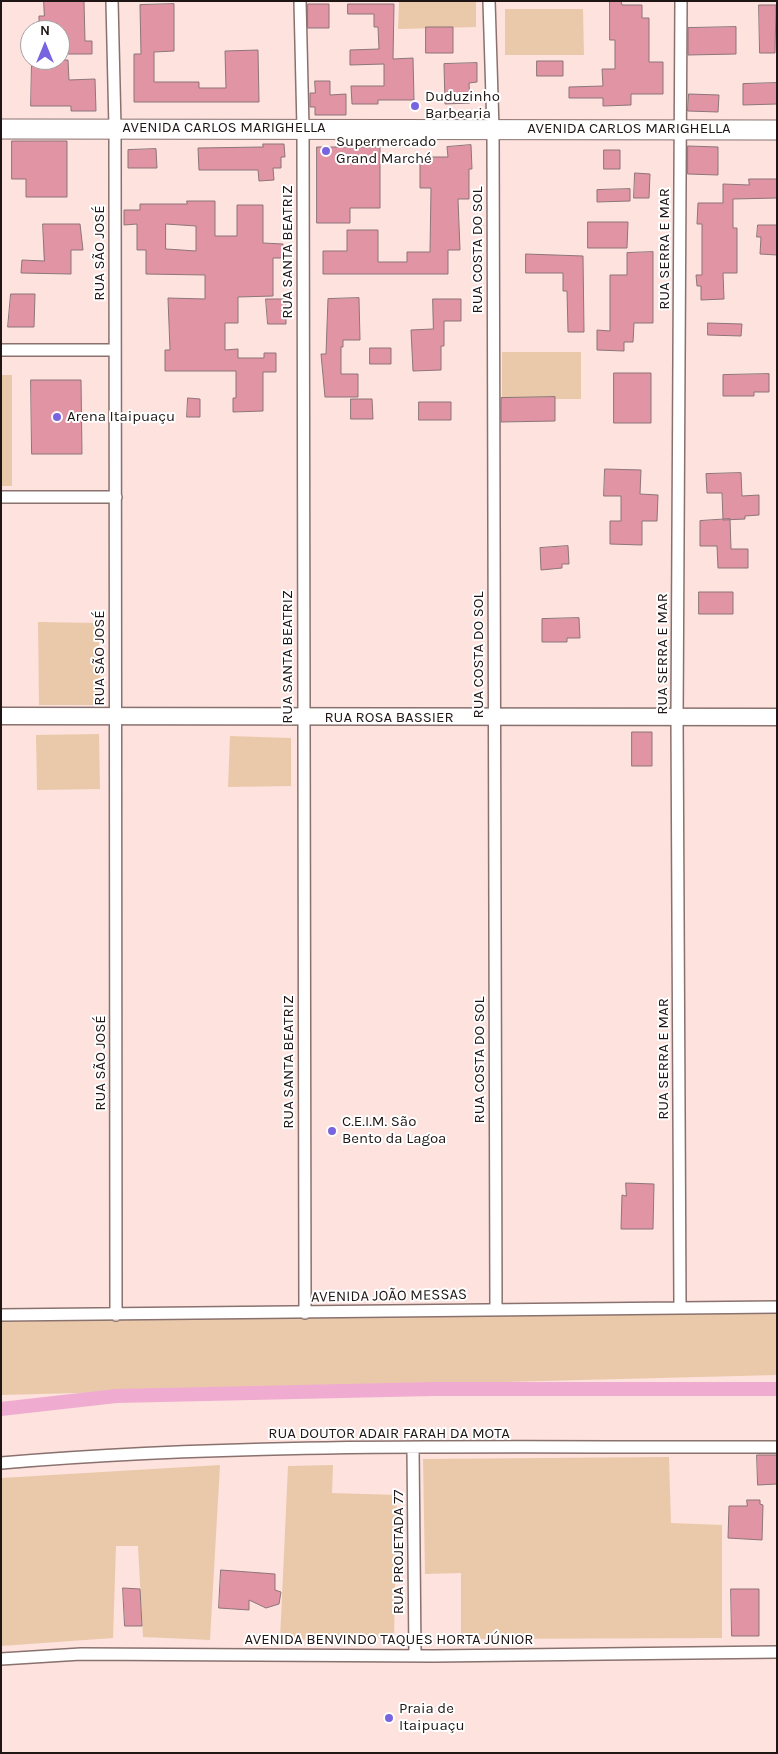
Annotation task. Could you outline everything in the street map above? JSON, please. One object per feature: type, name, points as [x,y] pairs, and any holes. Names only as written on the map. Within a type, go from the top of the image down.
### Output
[{"type":"main road","name":"AVENIDA CARLOS MARIGHELLA","points":[[1,129],[681,128],[777,130]]},
{"type":"street","name":"RUA SÃO JOSÉ","points":[[112,1],[116,128],[116,1315]]},
{"type":"street","name":"RUA SANTA BEATRIZ","points":[[300,1],[303,128],[305,1313]]},
{"type":"street","name":"RUA COSTA DO SOL","points":[[489,1],[493,129],[496,1309]]},
{"type":"street","name":"RUA SERRA E MAR","points":[[680,1306],[677,718],[681,1]]},
{"type":"street","points":[[1,350],[116,350]]},
{"type":"street","points":[[1,497],[116,497]]},
{"type":"street","name":"RUA ROSA BASSIER","points":[[1,716],[303,718],[777,717]]},
{"type":"street","name":"AVENIDA JOÃO MESSAS","points":[[1,1315],[305,1313],[680,1306],[777,1307]]},
{"type":"street","name":"RUA DOUTOR ADAIR FARAH DA MOTA","points":[[1,1463],[96,1456],[298,1449],[777,1447]]},
{"type":"street","name":"RUA PROJETADA 77","points":[[413,1448],[415,1656]]},
{"type":"street","name":"AVENIDA BENVINDO TAQUES HORTA JÚNIOR","points":[[1,1659],[81,1654],[415,1656],[777,1652]]},
{"type":"shaded area","points":[[399,1],[476,1],[476,27],[398,29]]},
{"type":"shaded area","points":[[505,9],[583,9],[584,55],[505,55]]},
{"type":"shaded area","points":[[502,352],[581,352],[581,399],[502,399]]},
{"type":"shaded area","points":[[1,375],[12,375],[12,486],[1,486]]},
{"type":"shaded area","points":[[38,622],[98,623],[102,705],[39,705]]},
{"type":"shaded area","points":[[99,734],[100,789],[37,790],[36,735]]},
{"type":"shaded area","points":[[230,736],[291,738],[291,786],[228,787]]},
{"type":"shaded area","points":[[777,1306],[777,1375],[1,1395],[1,1322]]},
{"type":"shaded area","points":[[669,1457],[671,1523],[722,1525],[722,1638],[461,1639],[461,1573],[425,1574],[423,1459]]},
{"type":"shaded area","points":[[220,1465],[210,1640],[143,1637],[138,1546],[116,1546],[113,1638],[1,1646],[1,1478]]},
{"type":"shaded area","points":[[333,1465],[332,1493],[397,1495],[394,1638],[280,1640],[288,1466]]},
{"type":"building","points":[[44,1],[84,1],[85,41],[92,41],[92,54],[70,54],[70,20],[39,20],[39,16],[44,16]]},
{"type":"building","points":[[610,1],[621,1],[622,5],[642,5],[642,18],[649,18],[649,62],[663,62],[663,94],[631,94],[631,105],[603,106],[603,98],[569,98],[569,87],[603,86],[602,69],[615,69],[615,40],[610,40]]},
{"type":"building","points":[[174,4],[174,51],[154,52],[154,82],[199,82],[199,88],[226,88],[225,51],[258,50],[259,102],[134,102],[134,54],[141,54],[140,5]]},
{"type":"building","points":[[308,4],[329,4],[329,28],[308,28]]},
{"type":"building","points":[[348,4],[394,4],[393,59],[413,58],[414,100],[378,100],[378,104],[352,104],[351,86],[384,86],[384,64],[350,65],[350,50],[379,49],[378,27],[374,27],[374,14],[348,14]]},
{"type":"building","points":[[759,5],[776,5],[775,53],[760,53]]},
{"type":"building","points":[[426,27],[453,27],[453,53],[426,53]]},
{"type":"building","points":[[736,27],[736,54],[688,55],[688,28]]},
{"type":"building","points":[[537,61],[563,61],[563,76],[537,76]]},
{"type":"building","points":[[477,63],[477,82],[469,83],[470,103],[445,104],[444,64]]},
{"type":"building","points":[[32,70],[68,70],[69,80],[95,79],[96,111],[71,111],[71,106],[31,106]]},
{"type":"building","points":[[315,81],[330,81],[330,95],[346,94],[346,115],[315,115],[315,107],[310,107],[310,93],[315,93]]},
{"type":"building","points":[[777,83],[777,104],[743,105],[743,84]]},
{"type":"building","points":[[689,94],[719,95],[718,112],[688,111]]},
{"type":"building","points":[[12,141],[67,141],[67,197],[26,197],[26,179],[12,179]]},
{"type":"building","points":[[263,144],[284,144],[285,157],[281,157],[281,168],[273,168],[274,180],[259,181],[258,170],[199,170],[198,148],[263,147]]},
{"type":"building","points":[[471,145],[472,169],[469,169],[469,199],[458,199],[460,250],[448,250],[448,274],[323,274],[323,251],[347,251],[347,230],[378,230],[378,262],[407,262],[407,252],[430,252],[431,188],[420,188],[420,157],[448,157],[447,147]]},
{"type":"building","points":[[688,146],[718,147],[718,175],[688,174]]},
{"type":"building","points":[[317,147],[380,147],[380,208],[350,208],[350,223],[317,223]]},
{"type":"building","points":[[156,149],[157,168],[128,168],[128,150]]},
{"type":"building","points":[[604,150],[620,150],[620,169],[604,169]]},
{"type":"building","points":[[635,173],[650,174],[649,198],[634,198]]},
{"type":"building","points":[[749,179],[777,179],[777,198],[733,199],[733,228],[737,228],[737,273],[723,273],[724,299],[701,300],[701,286],[697,286],[696,275],[702,275],[702,224],[697,224],[698,203],[723,203],[723,184],[749,185]]},
{"type":"building","points":[[630,189],[630,201],[597,202],[597,190]]},
{"type":"building","points":[[187,201],[215,201],[215,236],[237,236],[237,205],[263,205],[263,243],[283,244],[283,258],[273,258],[273,296],[238,297],[238,323],[225,323],[225,350],[238,349],[238,358],[264,358],[264,353],[276,353],[276,372],[263,372],[263,411],[233,412],[233,398],[236,398],[236,371],[165,371],[165,350],[170,350],[168,298],[205,299],[205,275],[146,274],[146,250],[137,250],[137,224],[124,225],[124,210],[140,210],[140,204],[187,204]],"holes":[[[166,224],[196,226],[196,251],[166,249]]]},
{"type":"building","points":[[588,222],[628,222],[627,248],[588,248]]},
{"type":"building","points":[[43,224],[80,224],[83,250],[71,250],[71,274],[21,273],[22,260],[44,261]]},
{"type":"building","points":[[758,225],[777,225],[777,255],[760,254],[761,237],[757,237]]},
{"type":"building","points":[[653,252],[653,323],[634,323],[633,342],[624,342],[624,351],[597,350],[597,330],[610,331],[610,275],[627,275],[627,253]]},
{"type":"building","points":[[526,254],[583,256],[584,332],[568,332],[567,291],[563,291],[563,273],[526,273]]},
{"type":"building","points":[[11,294],[35,294],[34,327],[8,327]]},
{"type":"building","points":[[359,298],[360,340],[343,340],[343,347],[341,347],[341,374],[358,374],[358,397],[325,397],[321,354],[326,354],[328,299]]},
{"type":"building","points":[[266,299],[286,299],[286,324],[268,324]]},
{"type":"building","points":[[433,299],[461,299],[461,321],[444,321],[444,346],[441,346],[441,370],[413,371],[411,330],[433,329]]},
{"type":"building","points":[[708,323],[742,324],[741,336],[708,335]]},
{"type":"building","points":[[370,348],[391,348],[391,364],[370,364]]},
{"type":"building","points":[[614,373],[651,373],[651,423],[614,423]]},
{"type":"building","points":[[769,374],[769,392],[754,392],[754,396],[723,396],[723,375]]},
{"type":"building","name":"Arena Itaipuaçu","points":[[31,380],[81,380],[82,454],[32,454]]},
{"type":"building","points":[[555,397],[555,421],[501,422],[501,398]]},
{"type":"building","points":[[188,398],[200,399],[200,417],[187,417]]},
{"type":"building","points":[[351,399],[372,399],[373,419],[351,419]]},
{"type":"building","points":[[419,402],[451,402],[451,420],[419,420]]},
{"type":"building","points":[[605,469],[641,470],[640,494],[658,495],[657,521],[642,521],[642,545],[610,544],[610,521],[621,521],[621,496],[604,496]]},
{"type":"building","points":[[741,473],[742,496],[759,495],[759,515],[745,516],[745,519],[723,520],[722,493],[707,493],[706,474]]},
{"type":"building","points":[[730,519],[731,549],[748,549],[748,568],[718,568],[717,546],[700,546],[700,521]]},
{"type":"building","points":[[568,546],[569,564],[562,564],[562,568],[541,570],[540,548]]},
{"type":"building","points":[[699,592],[733,592],[733,614],[699,614]]},
{"type":"building","points":[[579,618],[580,638],[567,638],[567,642],[542,642],[542,619]]},
{"type":"building","points":[[632,732],[652,732],[652,766],[632,766]]},
{"type":"building","points":[[626,1183],[654,1184],[653,1229],[621,1229],[622,1195],[626,1196]]},
{"type":"building","points":[[757,1455],[777,1455],[777,1484],[758,1485]]},
{"type":"building","points":[[747,1500],[760,1500],[760,1504],[763,1505],[762,1540],[728,1538],[729,1506],[747,1506]]},
{"type":"building","points":[[221,1570],[275,1574],[275,1590],[281,1592],[279,1604],[266,1608],[249,1600],[249,1610],[219,1608]]},
{"type":"building","points":[[123,1588],[140,1589],[142,1626],[125,1626]]},
{"type":"building","points":[[731,1589],[759,1589],[759,1636],[732,1636]]},
{"type":"waterway","points":[[1,1409],[116,1396],[433,1389],[777,1389]]},
{"type":"place","name":"Duduzinho Barbearia","points":[[415,106]]},
{"type":"place","name":"Supermercado Grand Marché","points":[[326,151]]},
{"type":"place","name":"Arena Itaipuaçu","points":[[57,417]]},
{"type":"place","name":"C.E.I.M. São Bento da Lagoa","points":[[332,1131]]},
{"type":"place","name":"Praia de Itaipuaçu","points":[[389,1718]]}]
